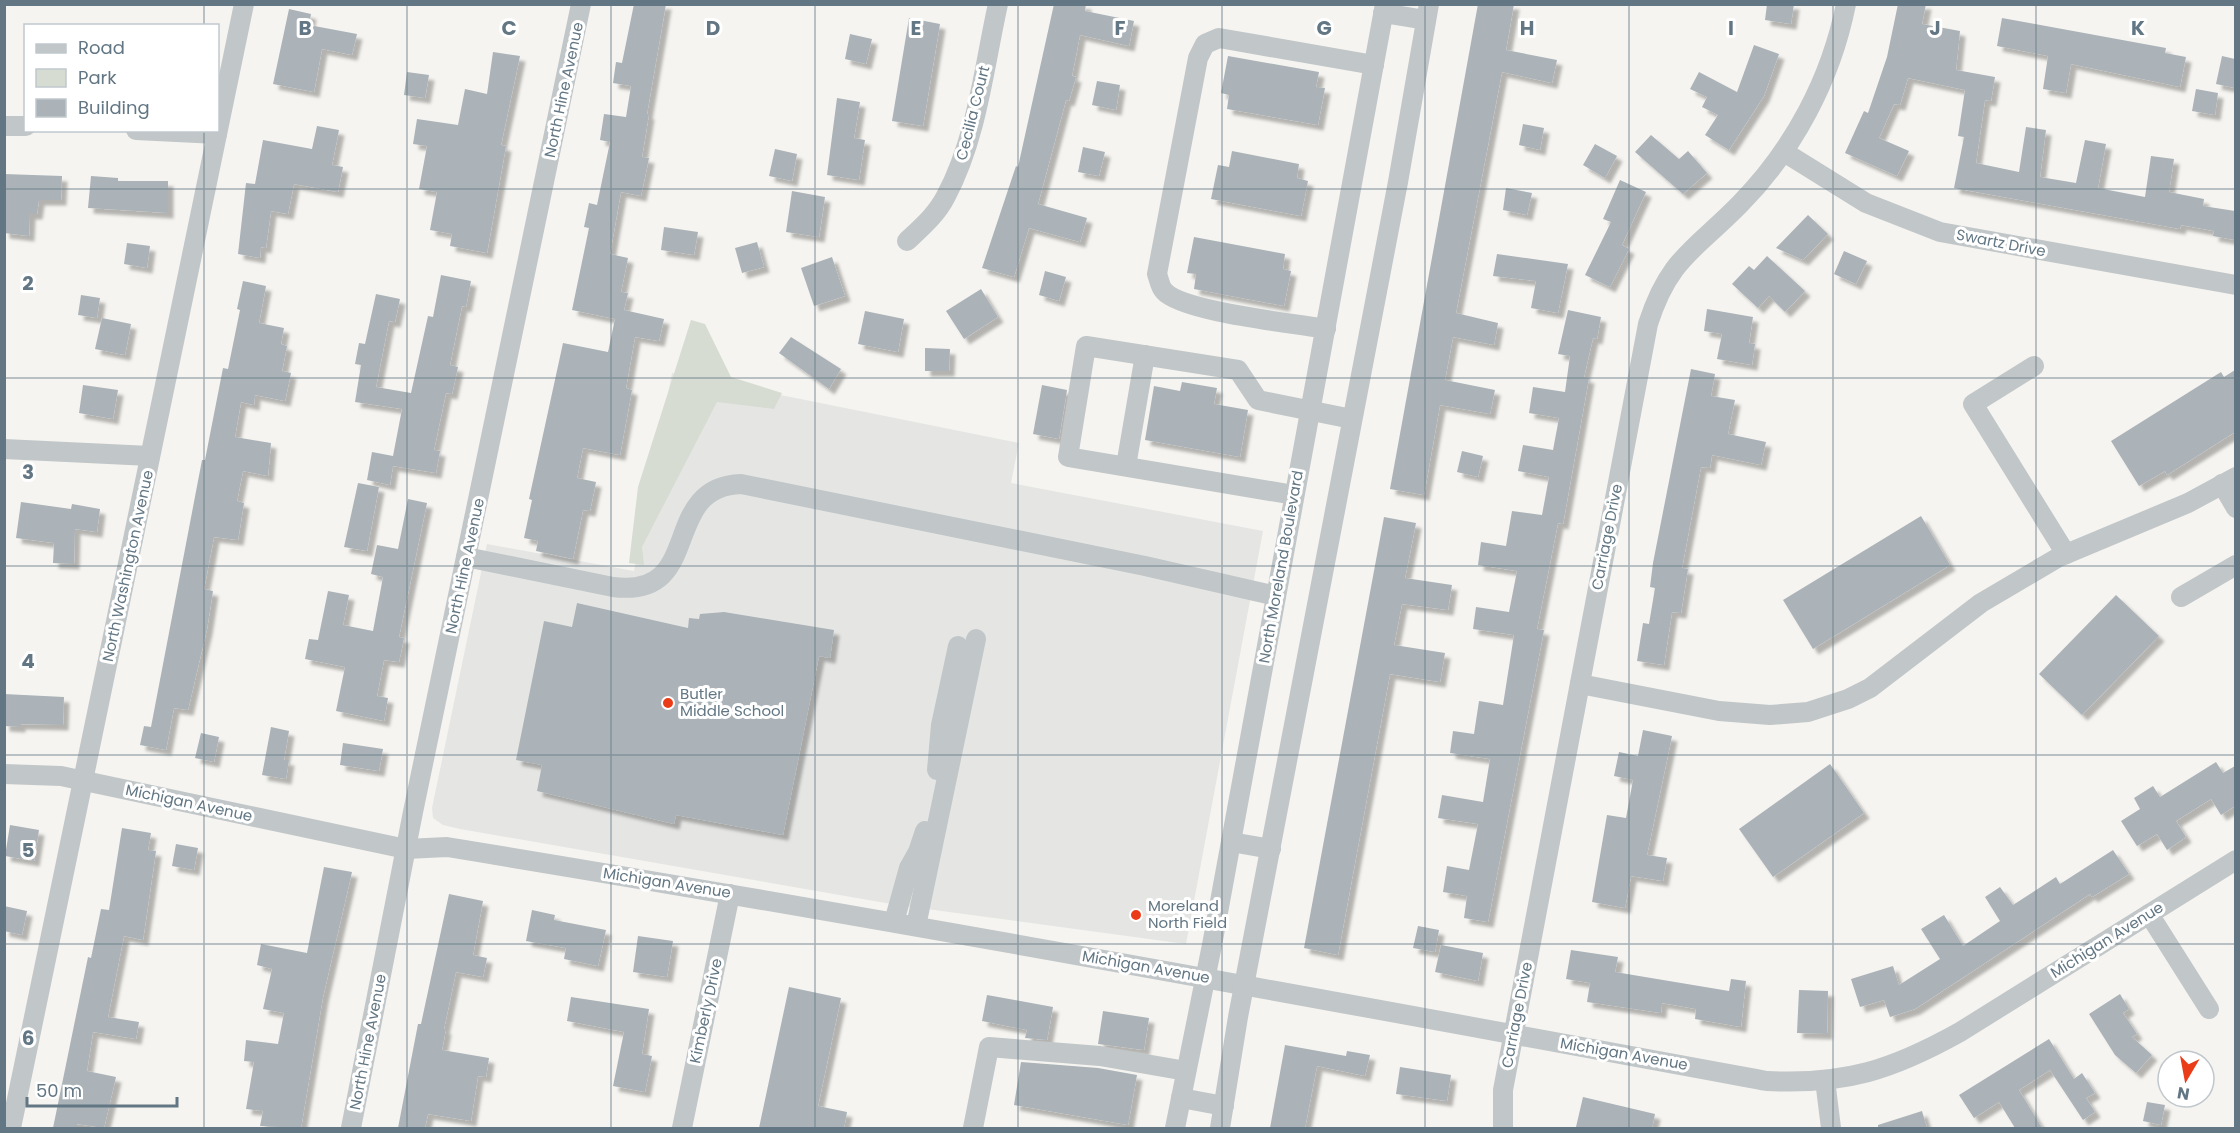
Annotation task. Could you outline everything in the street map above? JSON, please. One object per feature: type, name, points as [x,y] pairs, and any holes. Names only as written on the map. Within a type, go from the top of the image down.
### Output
[{"type":"street","name":"North Washington Avenue","points":[[219,124],[244,4]]},
{"type":"street","name":"North Hine Avenue","points":[[351,1128],[406,849],[581,4]]},
{"type":"street","name":"Cecilia Court","points":[[907,241],[936,213],[958,170],[969,138],[998,4]]},
{"type":"street","name":"Carriage Drive","points":[[1503,1128],[1503,1089],[1513,1034],[1648,324],[1657,294],[1683,256],[1741,204],[1784,152],[1820,86],[1832,57],[1846,4]]},
{"type":"street","points":[[1220,1128],[1427,12],[1384,9]]},
{"type":"street","name":"North Moreland Boulevard","points":[[1175,1128],[1231,842],[1384,9]]},
{"type":"street","points":[[1326,329],[1198,307],[1175,299],[1163,291],[1157,274],[1159,262],[1198,58],[1205,44],[1219,39],[1374,65]]},
{"type":"street","points":[[4,126],[24,126]]},
{"type":"street","points":[[176,132],[217,134]]},
{"type":"street","name":"North Washington Avenue","points":[[11,1128],[217,134]]},
{"type":"street","name":"Swartz Drive","points":[[1784,152],[1866,203],[1940,232],[2235,285]]},
{"type":"street","points":[[1294,495],[1068,456],[1086,346],[1238,370],[1258,400],[1352,419]]},
{"type":"street","points":[[1126,466],[1146,355]]},
{"type":"street","points":[[2034,366],[1973,404],[2066,554]]},
{"type":"street","points":[[4,450],[150,456]]},
{"type":"street","points":[[1580,684],[1719,711],[1770,715],[1808,712],[1848,699],[1870,688],[1981,603],[2066,554],[2188,503],[2229,480],[2235,508]]},
{"type":"street","points":[[466,557],[613,587],[627,589],[649,584],[673,564],[687,520],[700,501],[718,489],[741,484],[1145,566],[1276,596]]},
{"type":"street","points":[[2181,597],[2235,565]]},
{"type":"street","points":[[916,926],[976,639]]},
{"type":"street","points":[[894,922],[909,868],[924,836],[958,646]]},
{"type":"street","name":"Michigan Avenue","points":[[4,774],[61,776],[406,849],[447,847],[730,894],[1245,985],[1767,1081],[1798,1083],[1854,1077],[1915,1057],[1960,1032],[2235,860]]},
{"type":"street","points":[[1231,842],[1271,849]]},
{"type":"street","name":"Kimberly Drive","points":[[682,1128],[730,894]]},
{"type":"street","points":[[2149,914],[2209,1009]]},
{"type":"street","points":[[973,1128],[989,1047],[1100,1056],[1186,1071]]},
{"type":"street","points":[[1825,1080],[1831,1128]]},
{"type":"street","points":[[1181,1098],[1224,1106]]},
{"type":"shaded area","points":[[672,373],[1019,443],[1011,483],[1263,531],[1186,944],[897,905],[460,829],[443,825],[433,818],[432,808],[487,544],[634,571]]},
{"type":"green space","points":[[691,320],[705,324],[731,377],[782,393],[774,409],[717,402],[642,547],[644,565],[629,563],[638,487]]},
{"type":"building","points":[[634,4],[666,4],[647,114],[649,114],[642,157],[649,158],[641,196],[621,192],[610,254],[628,258],[621,292],[628,293],[624,310],[664,319],[659,341],[635,337],[626,388],[632,390],[620,455],[583,448],[577,478],[596,482],[590,511],[583,510],[573,559],[536,551],[538,541],[524,538],[532,500],[529,499],[563,343],[608,352],[615,319],[572,310],[589,228],[584,227],[589,203],[597,205],[610,142],[600,140],[604,114],[626,117],[631,86],[613,83],[616,62],[622,63]]},
{"type":"building","points":[[1054,4],[1086,4],[1085,11],[1134,21],[1129,46],[1080,35],[1072,76],[1076,77],[1069,101],[1066,100],[1038,204],[1087,218],[1080,242],[1029,228],[1014,277],[982,268],[1016,166],[1018,167]]},
{"type":"building","points":[[1478,4],[1514,4],[1506,50],[1557,60],[1552,83],[1502,72],[1456,313],[1498,323],[1494,345],[1453,337],[1445,380],[1495,390],[1490,414],[1440,405],[1424,495],[1390,489]]},
{"type":"building","points":[[1767,4],[1794,4],[1791,24],[1765,20]]},
{"type":"building","points":[[1898,4],[1926,4],[1922,24],[1960,31],[1956,70],[1995,77],[1991,101],[1985,100],[1976,163],[2019,172],[2026,127],[2046,130],[2040,177],[2076,183],[2085,140],[2106,144],[2098,188],[2145,197],[2151,156],[2174,159],[2169,192],[2204,199],[2203,206],[2235,211],[2235,240],[2213,236],[2214,231],[2181,225],[2180,229],[1954,188],[1964,137],[1958,136],[1965,90],[1908,78],[1900,105],[1894,104],[1879,138],[1909,151],[1897,176],[1845,153],[1864,111],[1868,113],[1887,57]]},
{"type":"building","points":[[289,9],[311,14],[309,25],[357,34],[352,55],[322,49],[314,92],[273,84]]},
{"type":"building","points":[[909,18],[940,24],[923,126],[892,121]]},
{"type":"building","points":[[2002,18],[2166,48],[2165,53],[2186,57],[2180,87],[2071,64],[2066,93],[2043,89],[2048,56],[1997,46]]},
{"type":"building","points":[[850,34],[872,39],[866,64],[845,59]]},
{"type":"building","points":[[1754,45],[1779,54],[1764,96],[1729,150],[1705,135],[1718,115],[1702,107],[1707,97],[1690,89],[1699,72],[1737,92]]},
{"type":"building","points":[[493,52],[520,56],[501,145],[506,146],[487,253],[450,246],[452,234],[430,230],[437,192],[419,189],[427,146],[413,144],[417,119],[458,125],[465,89],[487,94]]},
{"type":"building","points":[[1228,56],[1319,72],[1316,87],[1325,88],[1318,125],[1227,109],[1229,95],[1221,93]]},
{"type":"building","points":[[2222,56],[2235,59],[2235,88],[2216,84]]},
{"type":"building","points":[[407,72],[429,75],[425,98],[404,95]]},
{"type":"building","points":[[1097,81],[1120,85],[1116,110],[1092,105]]},
{"type":"building","points":[[2196,89],[2218,93],[2215,115],[2192,111]]},
{"type":"building","points":[[837,98],[860,102],[854,138],[865,140],[859,180],[827,175]]},
{"type":"building","points":[[1523,124],[1544,128],[1540,150],[1519,145]]},
{"type":"building","points":[[317,126],[339,130],[332,165],[343,167],[338,192],[294,184],[288,214],[271,211],[266,248],[261,247],[260,258],[238,254],[246,183],[255,184],[263,140],[312,149]]},
{"type":"building","points":[[1651,135],[1679,159],[1688,151],[1707,173],[1683,194],[1635,152]]},
{"type":"building","points":[[1595,144],[1617,156],[1605,178],[1583,165]]},
{"type":"building","points":[[1083,147],[1105,152],[1099,176],[1078,172]]},
{"type":"building","points":[[775,149],[797,154],[792,181],[769,176]]},
{"type":"building","points":[[1232,151],[1299,164],[1297,178],[1308,181],[1301,216],[1211,199],[1218,165],[1229,167]]},
{"type":"building","points":[[4,174],[62,176],[61,200],[39,200],[37,214],[30,214],[29,236],[4,233]]},
{"type":"building","points":[[91,176],[118,178],[118,181],[168,181],[168,213],[88,208]]},
{"type":"building","points":[[1620,180],[1646,192],[1622,245],[1629,249],[1610,287],[1585,275],[1611,222],[1603,219]]},
{"type":"building","points":[[1506,188],[1532,193],[1527,215],[1503,210]]},
{"type":"building","points":[[792,191],[825,197],[819,237],[786,232]]},
{"type":"building","points":[[1808,215],[1828,234],[1803,260],[1776,248]]},
{"type":"building","points":[[664,227],[698,232],[694,255],[661,250]]},
{"type":"building","points":[[1194,237],[1285,254],[1283,269],[1291,271],[1284,306],[1194,289],[1196,274],[1187,273]]},
{"type":"building","points":[[757,242],[764,267],[742,273],[735,248]]},
{"type":"building","points":[[127,243],[150,246],[147,268],[124,264]]},
{"type":"building","points":[[1844,251],[1867,261],[1856,284],[1834,274]]},
{"type":"building","points":[[1497,254],[1568,264],[1558,313],[1531,308],[1536,281],[1493,276]]},
{"type":"building","points":[[1767,256],[1805,291],[1785,312],[1769,296],[1758,308],[1732,284],[1749,266],[1754,270]]},
{"type":"building","points":[[832,257],[845,296],[814,306],[801,268]]},
{"type":"building","points":[[1045,271],[1066,277],[1059,301],[1039,295]]},
{"type":"building","points":[[441,275],[471,281],[466,307],[462,306],[450,365],[458,367],[452,394],[446,393],[434,450],[440,451],[436,473],[393,466],[390,485],[367,480],[372,452],[393,456],[402,409],[355,402],[361,365],[355,364],[359,343],[365,344],[376,294],[400,299],[395,322],[389,321],[376,387],[411,393],[428,316],[433,317]]},
{"type":"building","points":[[243,281],[266,286],[259,323],[284,328],[281,344],[287,346],[282,371],[291,373],[285,401],[255,395],[254,405],[241,402],[235,437],[271,443],[268,476],[243,471],[237,501],[244,503],[238,540],[214,537],[204,589],[213,591],[207,629],[188,710],[174,708],[166,750],[140,745],[144,726],[151,727],[202,460],[205,460],[223,368],[228,369],[240,310],[237,309]]},
{"type":"building","points":[[981,289],[998,317],[964,339],[946,311]]},
{"type":"building","points":[[81,295],[100,298],[97,318],[78,315]]},
{"type":"building","points":[[1707,309],[1753,317],[1749,343],[1755,344],[1752,365],[1717,359],[1722,334],[1704,331]]},
{"type":"building","points":[[1568,310],[1601,317],[1597,339],[1593,338],[1584,377],[1589,378],[1563,524],[1558,523],[1537,629],[1544,630],[1488,922],[1464,918],[1467,896],[1443,892],[1447,866],[1469,870],[1478,824],[1438,818],[1442,795],[1483,802],[1490,759],[1450,753],[1453,731],[1474,734],[1479,701],[1503,705],[1514,635],[1473,629],[1476,607],[1509,612],[1517,571],[1478,565],[1481,542],[1506,546],[1512,511],[1542,515],[1549,477],[1518,471],[1523,445],[1553,450],[1559,418],[1529,413],[1533,387],[1565,392],[1570,356],[1558,354]]},
{"type":"building","points":[[865,311],[904,319],[898,352],[858,344]]},
{"type":"building","points":[[102,318],[131,324],[125,355],[95,349]]},
{"type":"building","points":[[791,337],[841,369],[829,389],[779,353]]},
{"type":"building","points":[[925,348],[950,349],[949,371],[925,371]]},
{"type":"building","points":[[1691,369],[1715,374],[1711,396],[1735,400],[1728,434],[1766,442],[1761,465],[1712,455],[1710,468],[1701,467],[1682,568],[1688,569],[1681,613],[1672,612],[1664,665],[1637,661],[1643,623],[1649,624],[1655,588],[1650,587],[1653,563]]},
{"type":"building","points":[[2235,370],[2235,432],[2167,475],[2165,471],[2139,486],[2111,441],[2221,372],[2224,377]]},
{"type":"building","points":[[1182,382],[1217,388],[1214,404],[1248,410],[1240,457],[1145,440],[1154,386],[1180,391]]},
{"type":"building","points":[[83,385],[118,390],[113,419],[79,413]]},
{"type":"building","points":[[1042,385],[1067,390],[1059,439],[1033,434]]},
{"type":"building","points":[[1462,451],[1483,456],[1478,477],[1457,472]]},
{"type":"building","points":[[358,483],[379,487],[367,551],[344,547]]},
{"type":"building","points":[[408,499],[427,503],[399,637],[404,638],[399,662],[384,660],[377,696],[388,698],[384,721],[336,711],[345,667],[305,659],[309,639],[318,640],[328,591],[349,595],[343,625],[373,631],[383,577],[371,574],[377,545],[398,549]]},
{"type":"building","points":[[21,502],[71,509],[72,504],[100,509],[97,532],[75,529],[74,564],[53,563],[54,543],[16,538]]},
{"type":"building","points":[[1921,516],[1950,565],[1813,649],[1783,600]]},
{"type":"building","points":[[1384,517],[1416,523],[1405,578],[1452,585],[1448,610],[1402,604],[1394,645],[1445,653],[1440,682],[1390,674],[1338,955],[1304,948]]},
{"type":"building","points":[[2116,595],[2159,636],[2082,715],[2039,674]]},
{"type":"building","name":"Butler Middle School","points":[[577,603],[688,628],[689,618],[699,619],[700,614],[724,612],[834,630],[830,658],[819,656],[783,835],[676,815],[674,824],[537,791],[542,765],[516,760],[544,621],[572,627]]},
{"type":"building","points":[[4,694],[64,697],[63,725],[4,726]]},
{"type":"building","points":[[271,727],[289,731],[284,760],[289,760],[286,779],[262,775]]},
{"type":"building","points":[[1643,730],[1672,736],[1647,855],[1667,858],[1663,881],[1631,876],[1625,908],[1592,902],[1607,815],[1626,818],[1633,780],[1614,776],[1619,752],[1638,756]]},
{"type":"building","points":[[201,733],[219,737],[214,762],[195,758]]},
{"type":"building","points":[[343,743],[383,749],[379,771],[340,765]]},
{"type":"building","points":[[2216,762],[2223,773],[2235,766],[2235,806],[2221,815],[2211,799],[2176,821],[2186,837],[2167,850],[2157,834],[2137,846],[2121,821],[2140,809],[2134,798],[2153,786],[2160,797]]},
{"type":"building","points":[[1830,764],[1864,813],[1773,877],[1739,829]]},
{"type":"building","points":[[10,825],[39,830],[34,861],[5,856]]},
{"type":"building","points":[[122,828],[151,833],[148,850],[156,851],[143,940],[124,936],[108,1017],[139,1022],[136,1039],[93,1032],[87,1071],[116,1077],[104,1128],[77,1124],[77,1128],[53,1128],[88,957],[91,958],[101,909],[109,910]]},
{"type":"building","points":[[176,844],[198,848],[194,870],[172,866]]},
{"type":"building","points":[[2113,850],[2129,874],[2092,897],[2090,894],[1915,1009],[1890,1017],[1884,1000],[1860,1007],[1851,979],[1893,966],[1899,985],[1940,959],[1921,929],[1944,915],[1963,946],[2000,921],[1985,897],[2000,887],[2013,905],[2056,877],[2060,884]]},
{"type":"building","points":[[324,867],[352,872],[323,997],[301,1128],[260,1126],[263,1111],[246,1109],[254,1062],[244,1061],[246,1040],[278,1044],[284,1013],[263,1009],[272,969],[257,965],[261,944],[307,953]]},
{"type":"building","points":[[449,894],[483,901],[473,955],[487,958],[483,977],[456,972],[442,1050],[489,1058],[486,1077],[478,1076],[471,1121],[428,1114],[425,1128],[398,1128],[418,1024],[421,1024]]},
{"type":"building","points":[[4,906],[27,911],[22,935],[4,931]]},
{"type":"building","points":[[532,910],[555,915],[554,920],[606,930],[598,966],[564,959],[566,948],[526,941]]},
{"type":"building","points":[[1418,926],[1439,930],[1435,952],[1413,948]]},
{"type":"building","points":[[638,936],[673,941],[667,977],[633,972]]},
{"type":"building","points":[[1441,945],[1483,953],[1478,981],[1435,972]]},
{"type":"building","points":[[1571,950],[1618,957],[1615,972],[1729,991],[1731,979],[1746,981],[1741,1027],[1695,1019],[1696,1009],[1662,1003],[1661,1013],[1587,1002],[1590,983],[1566,979]]},
{"type":"building","points":[[789,987],[841,998],[818,1106],[847,1112],[844,1128],[759,1128]]},
{"type":"building","points":[[1799,990],[1828,991],[1827,1034],[1797,1033]]},
{"type":"building","points":[[2120,994],[2129,1009],[2123,1013],[2137,1034],[2132,1037],[2152,1055],[2136,1073],[2115,1055],[2089,1014]]},
{"type":"building","points":[[987,995],[1053,1007],[1047,1040],[1025,1038],[1027,1030],[982,1021]]},
{"type":"building","points":[[571,997],[649,1009],[642,1054],[652,1056],[645,1092],[613,1086],[624,1032],[567,1021]]},
{"type":"building","points":[[1103,1011],[1149,1018],[1144,1050],[1098,1044]]},
{"type":"building","points":[[2049,1039],[2074,1079],[2082,1073],[2095,1093],[2086,1098],[2095,1112],[2083,1120],[2050,1070],[2019,1090],[2042,1128],[2015,1128],[1999,1102],[1974,1118],[1959,1095]]},
{"type":"building","points":[[1285,1045],[1346,1056],[1347,1051],[1370,1055],[1365,1076],[1317,1066],[1305,1128],[1270,1128]]},
{"type":"building","points":[[1021,1062],[1098,1068],[1137,1075],[1128,1125],[1014,1105]]},
{"type":"building","points":[[1400,1067],[1451,1075],[1447,1101],[1396,1094]]},
{"type":"building","points":[[1583,1097],[1655,1114],[1652,1128],[1576,1127]]},
{"type":"building","points":[[2147,1102],[2156,1104],[2156,1109],[2164,1109],[2161,1125],[2143,1121]]},
{"type":"building","points":[[1922,1111],[1927,1128],[1878,1128],[1878,1125]]},
{"type":"place","name":"Butler Middle School","points":[[668,703]]},
{"type":"place","name":"Moreland North Field","points":[[1136,915]]}]
